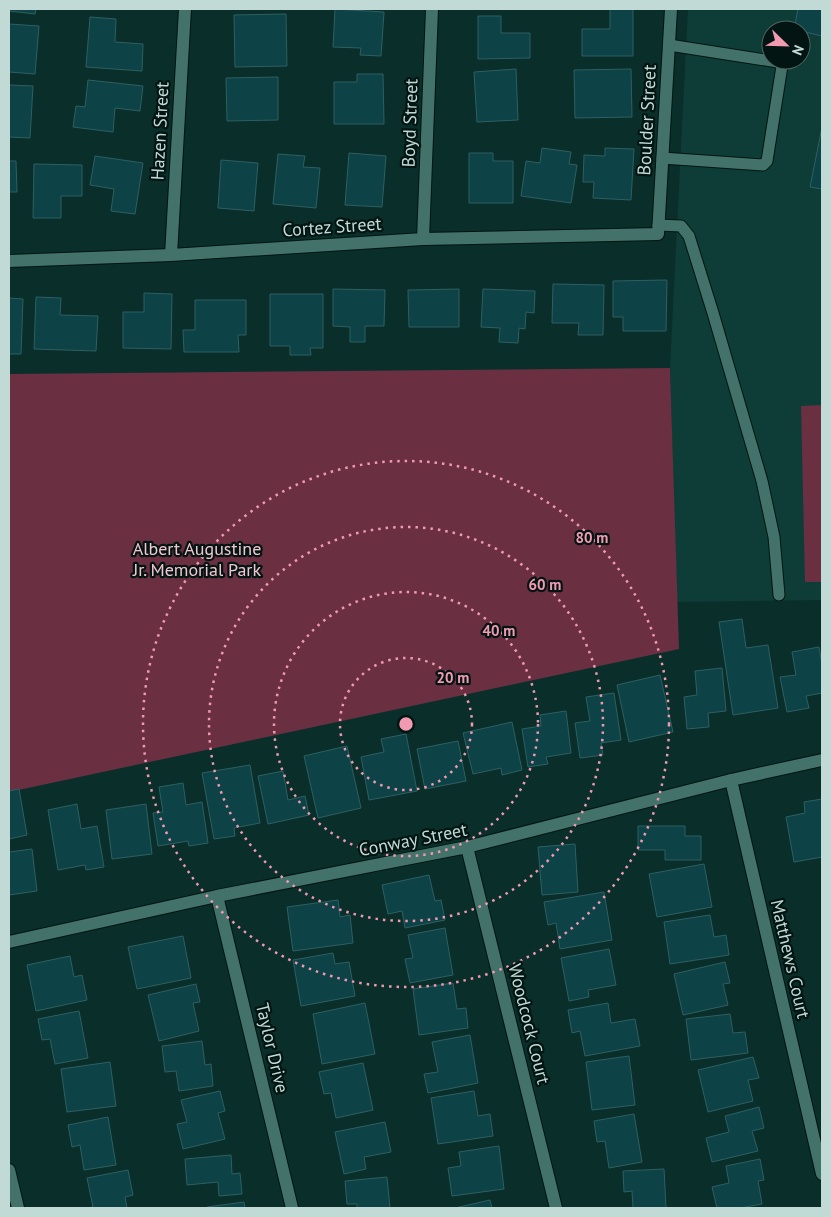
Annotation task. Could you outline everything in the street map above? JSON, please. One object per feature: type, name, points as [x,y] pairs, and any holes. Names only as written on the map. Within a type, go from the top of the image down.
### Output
[{"type":"street","name":"Hazen Street","points":[[170,255],[184,9]]},
{"type":"street","name":"Boyd Street","points":[[423,239],[432,9]]},
{"type":"street","name":"Boulder Street","points":[[658,229],[671,9]]},
{"type":"street","name":"Cortez Street","points":[[9,261],[170,255],[423,239],[658,229]]},
{"type":"street","name":"Conway Street","points":[[9,942],[217,896],[467,848],[731,780],[822,760]]},
{"type":"street","name":"Matthews Court","points":[[731,780],[822,1174]]},
{"type":"street","name":"Woodcock Court","points":[[467,848],[556,1208]]},
{"type":"street","name":"Taylor Drive","points":[[217,896],[292,1208]]},
{"type":"street","points":[[9,1170],[18,1208]]},
{"type":"lane","points":[[662,158],[763,165],[767,161],[782,66],[778,62],[669,45]]},
{"type":"lane","points":[[658,229],[681,226],[689,236],[762,482],[774,537],[779,595]]},
{"type":"shaded area","points":[[688,9],[822,9],[822,600],[677,602],[670,368]]},
{"type":"green space","name":"Albert Augustine Jr. Memorial Park","points":[[670,368],[679,649],[9,792],[9,374]]},
{"type":"green space","points":[[822,405],[822,582],[805,582],[801,406]]},
{"type":"building","points":[[9,9],[36,9],[35,14],[9,11]]},
{"type":"building","points":[[335,9],[384,12],[381,56],[360,55],[361,48],[333,47]]},
{"type":"building","points":[[610,9],[633,9],[633,56],[582,56],[582,29],[610,29]]},
{"type":"building","points":[[798,9],[822,9],[822,36],[811,33],[811,20],[796,20]]},
{"type":"building","points":[[286,14],[287,66],[235,67],[234,15]]},
{"type":"building","points":[[478,16],[501,16],[501,33],[530,33],[530,58],[478,59]]},
{"type":"building","points":[[90,17],[116,19],[115,42],[143,44],[142,71],[86,67]]},
{"type":"building","points":[[9,24],[39,26],[35,74],[9,72]]},
{"type":"building","points":[[516,69],[518,120],[477,122],[474,72]]},
{"type":"building","points":[[631,69],[632,117],[575,118],[574,70]]},
{"type":"building","points":[[357,74],[383,74],[384,124],[334,124],[334,82],[357,82]]},
{"type":"building","points":[[278,77],[278,120],[227,121],[226,78]]},
{"type":"building","points":[[88,80],[143,86],[140,111],[115,108],[113,132],[73,127],[76,106],[85,107]]},
{"type":"building","points":[[9,85],[33,86],[30,138],[9,137]]},
{"type":"building","points":[[822,127],[822,189],[810,187]]},
{"type":"building","points":[[542,148],[571,152],[569,164],[577,165],[571,203],[521,196],[526,161],[540,163]]},
{"type":"building","points":[[605,148],[634,149],[631,200],[593,198],[594,182],[583,182],[584,155],[605,156]]},
{"type":"building","points":[[349,153],[386,156],[382,207],[345,205]]},
{"type":"building","points":[[469,153],[493,153],[493,161],[513,161],[513,203],[469,203]]},
{"type":"building","points":[[278,154],[305,156],[303,167],[320,168],[316,208],[273,204]]},
{"type":"building","points":[[95,156],[143,163],[135,214],[111,211],[114,189],[90,185]]},
{"type":"building","points":[[221,160],[258,163],[254,211],[218,208]]},
{"type":"building","points":[[9,161],[16,161],[17,192],[9,192]]},
{"type":"building","points":[[34,164],[82,165],[82,196],[61,196],[61,218],[33,218]]},
{"type":"building","points":[[667,280],[666,331],[623,331],[623,317],[613,317],[613,281]]},
{"type":"building","points":[[553,284],[604,285],[603,335],[578,335],[579,323],[552,323]]},
{"type":"building","points":[[333,289],[385,290],[384,326],[365,326],[365,342],[350,342],[350,327],[333,326]]},
{"type":"building","points":[[459,289],[459,327],[409,327],[408,290]]},
{"type":"building","points":[[483,289],[535,291],[534,313],[526,312],[525,329],[519,328],[518,343],[499,342],[500,328],[481,327]]},
{"type":"building","points":[[144,293],[172,294],[171,349],[123,348],[123,312],[144,312]]},
{"type":"building","points":[[270,294],[323,294],[323,348],[310,348],[311,355],[290,355],[290,346],[270,346]]},
{"type":"building","points":[[36,297],[61,298],[60,315],[98,316],[96,351],[34,349]]},
{"type":"building","points":[[9,298],[23,299],[21,354],[9,354]]},
{"type":"building","points":[[195,300],[246,300],[246,335],[238,335],[239,352],[184,352],[183,330],[195,330]]},
{"type":"building","points":[[742,619],[746,648],[768,645],[778,708],[733,715],[719,622]]},
{"type":"building","points":[[819,647],[822,664],[822,693],[806,696],[809,708],[787,712],[780,677],[796,675],[792,652]]},
{"type":"building","points":[[722,668],[726,711],[708,713],[709,727],[687,729],[684,697],[697,695],[695,671]]},
{"type":"building","points":[[660,675],[673,732],[629,742],[617,685]]},
{"type":"building","points":[[614,693],[621,740],[601,743],[603,755],[580,758],[575,723],[590,721],[586,697]]},
{"type":"building","points":[[566,711],[571,753],[546,757],[548,764],[528,767],[522,729],[541,726],[540,715]]},
{"type":"building","points":[[512,722],[522,770],[502,775],[501,768],[473,774],[463,733]]},
{"type":"building","points":[[406,734],[417,791],[369,800],[361,757],[384,752],[381,739]]},
{"type":"building","points":[[458,741],[466,781],[425,789],[417,749]]},
{"type":"building","points":[[347,746],[361,808],[318,818],[304,756]]},
{"type":"building","points":[[250,765],[260,823],[234,828],[235,836],[214,839],[202,773]]},
{"type":"building","points":[[283,771],[288,800],[305,796],[309,815],[268,824],[258,776]]},
{"type":"building","points":[[183,783],[186,805],[202,802],[208,843],[189,846],[188,841],[158,846],[153,813],[163,812],[159,787]]},
{"type":"building","points":[[19,789],[27,835],[9,839],[9,791]]},
{"type":"building","points":[[822,799],[822,857],[794,862],[786,817],[805,813],[804,802]]},
{"type":"building","points":[[77,804],[81,829],[97,826],[104,867],[86,870],[85,865],[58,870],[48,810]]},
{"type":"building","points":[[146,804],[152,854],[112,859],[106,810]]},
{"type":"building","points":[[638,826],[685,826],[685,836],[701,836],[701,860],[665,860],[665,850],[638,850]]},
{"type":"building","points":[[575,844],[578,892],[542,895],[538,847]]},
{"type":"building","points":[[32,849],[37,891],[9,895],[9,852]]},
{"type":"building","points":[[704,864],[712,907],[657,917],[649,874]]},
{"type":"building","points":[[429,875],[435,901],[441,900],[445,920],[405,928],[402,911],[388,914],[382,885]]},
{"type":"building","points":[[604,892],[612,940],[560,949],[556,923],[548,925],[544,902]]},
{"type":"building","points":[[338,900],[340,917],[350,915],[353,943],[293,951],[287,907]]},
{"type":"building","points":[[710,915],[714,937],[726,935],[729,955],[670,964],[664,922]]},
{"type":"building","points":[[445,928],[453,975],[410,983],[405,959],[413,958],[408,935]]},
{"type":"building","points":[[183,936],[191,978],[137,989],[128,947]]},
{"type":"building","points":[[609,949],[616,985],[588,990],[589,997],[569,1001],[561,958]]},
{"type":"building","points":[[333,953],[335,964],[349,962],[355,996],[301,1006],[293,960]]},
{"type":"building","points":[[70,956],[74,977],[82,975],[87,1000],[36,1011],[27,965]]},
{"type":"building","points":[[725,962],[730,983],[723,984],[728,1005],[683,1015],[674,974]]},
{"type":"building","points":[[453,983],[457,1009],[466,1008],[468,1028],[419,1035],[413,989]]},
{"type":"building","points":[[196,984],[200,1002],[193,1003],[199,1031],[159,1041],[148,995]]},
{"type":"building","points":[[365,1003],[375,1054],[322,1064],[313,1014]]},
{"type":"building","points":[[608,1003],[611,1023],[635,1019],[640,1046],[585,1056],[580,1031],[572,1033],[568,1010]]},
{"type":"building","points":[[79,1011],[88,1058],[55,1064],[50,1039],[42,1040],[38,1019]]},
{"type":"building","points":[[730,1014],[733,1033],[745,1032],[748,1053],[691,1060],[686,1019]]},
{"type":"building","points":[[470,1035],[478,1083],[428,1093],[424,1074],[438,1072],[432,1042]]},
{"type":"building","points":[[202,1041],[205,1065],[211,1064],[213,1086],[179,1091],[176,1071],[165,1072],[162,1046]]},
{"type":"building","points":[[629,1056],[635,1105],[592,1110],[586,1062]]},
{"type":"building","points":[[753,1057],[759,1078],[748,1080],[753,1101],[708,1112],[698,1070]]},
{"type":"building","points":[[110,1062],[116,1106],[67,1112],[61,1069]]},
{"type":"building","points":[[363,1063],[373,1110],[336,1118],[331,1093],[324,1094],[319,1072]]},
{"type":"building","points":[[220,1091],[225,1111],[218,1113],[225,1139],[183,1149],[177,1124],[187,1122],[181,1100]]},
{"type":"building","points":[[474,1091],[478,1116],[490,1114],[493,1136],[438,1144],[431,1098]]},
{"type":"building","points":[[759,1107],[764,1128],[752,1131],[758,1151],[712,1162],[706,1138],[729,1132],[725,1116]]},
{"type":"building","points":[[634,1114],[642,1162],[609,1168],[605,1141],[597,1142],[594,1121]]},
{"type":"building","points":[[108,1117],[116,1165],[84,1170],[80,1145],[72,1147],[68,1125]]},
{"type":"building","points":[[385,1122],[391,1152],[364,1157],[366,1169],[344,1174],[335,1132]]},
{"type":"building","points":[[499,1146],[504,1189],[452,1196],[448,1168],[461,1166],[459,1152]]},
{"type":"building","points":[[231,1155],[232,1174],[240,1173],[242,1194],[219,1196],[218,1182],[187,1185],[185,1159]]},
{"type":"building","points":[[760,1159],[764,1180],[758,1181],[762,1204],[740,1208],[717,1208],[712,1187],[729,1183],[726,1166]]},
{"type":"building","points":[[664,1169],[666,1208],[633,1208],[632,1191],[624,1192],[623,1171]]},
{"type":"building","points":[[128,1170],[133,1195],[125,1197],[127,1208],[87,1208],[93,1207],[87,1178]]},
{"type":"building","points":[[387,1177],[390,1208],[357,1208],[357,1204],[347,1204],[345,1181]]},
{"type":"building","points":[[490,1200],[492,1208],[455,1208]]},
{"type":"building","points":[[244,1202],[245,1208],[207,1208],[207,1207]]}]
